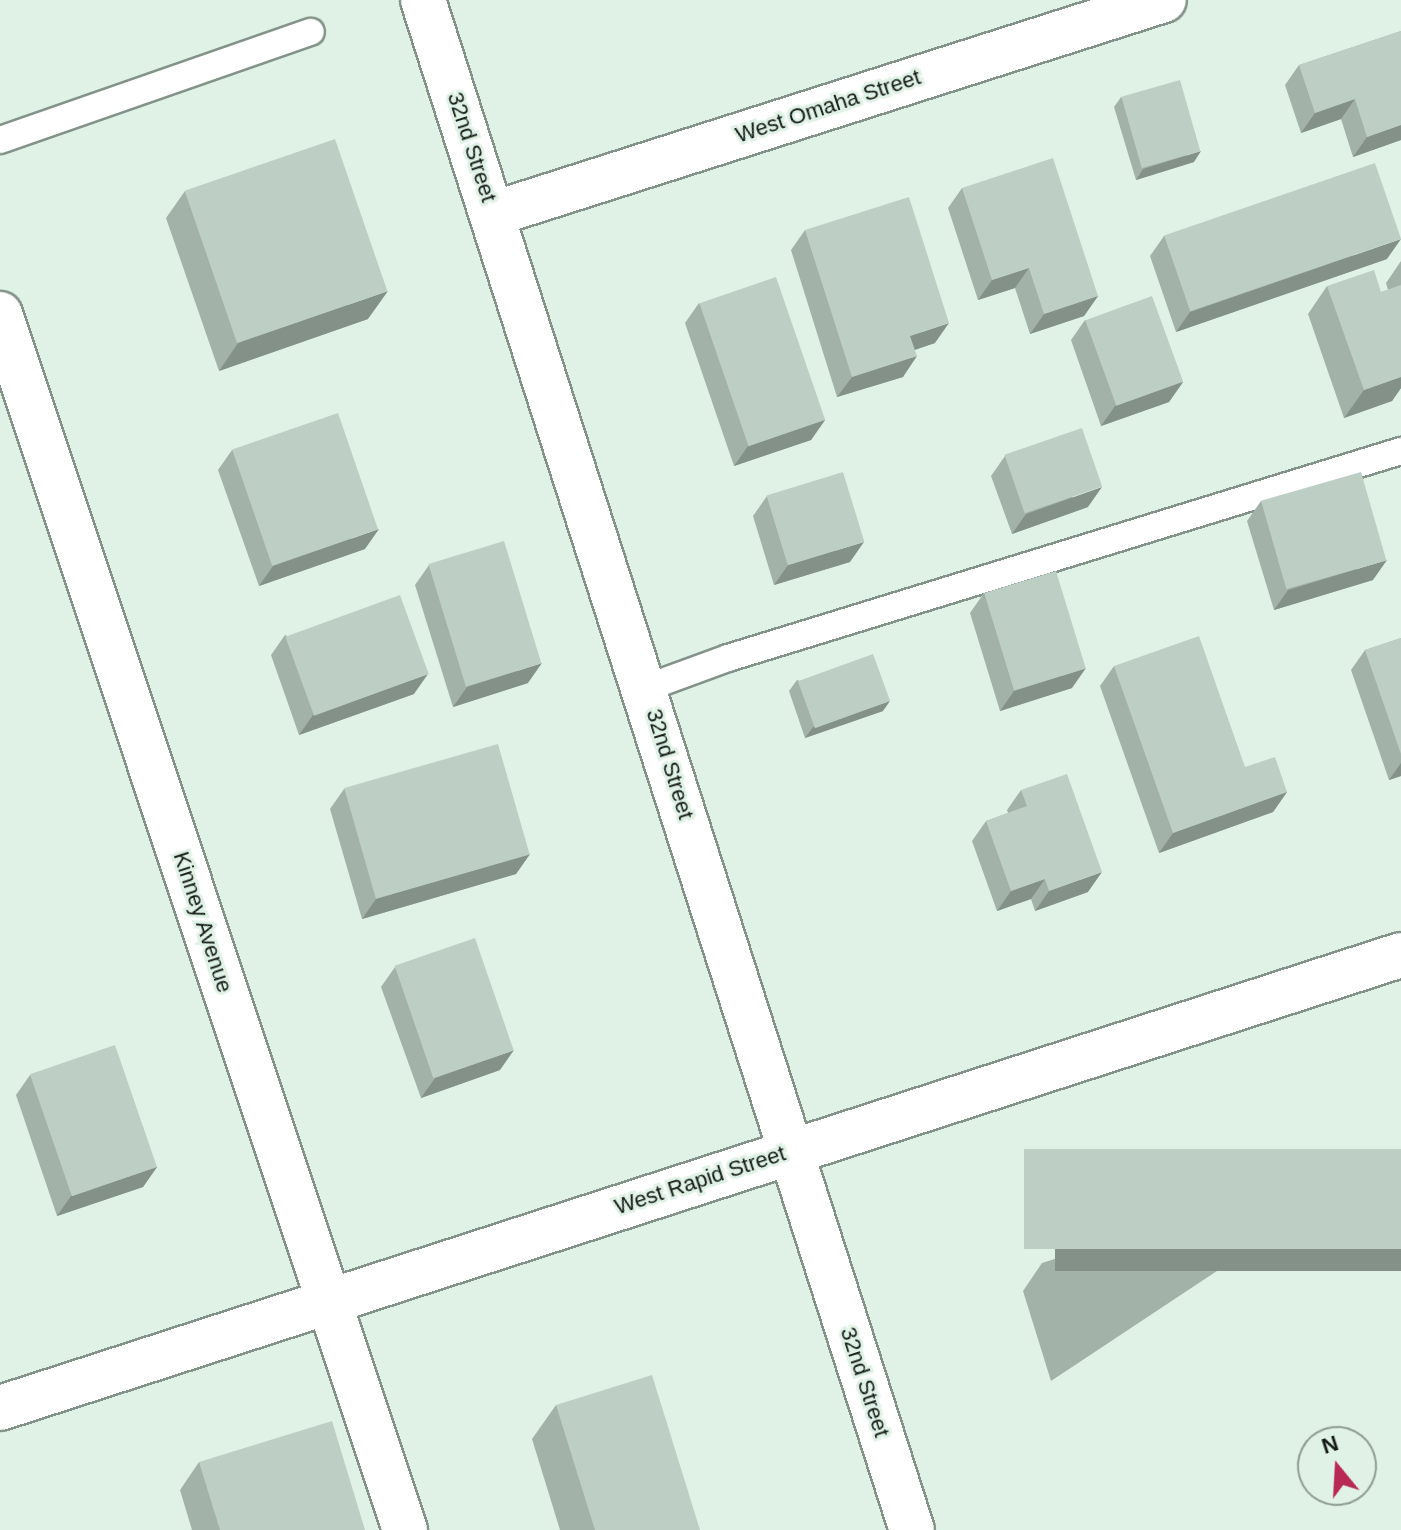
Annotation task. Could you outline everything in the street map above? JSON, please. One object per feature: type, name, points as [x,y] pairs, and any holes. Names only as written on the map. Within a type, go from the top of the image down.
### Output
[{"type":"street","name":"32nd Street","points":[[423,0],[646,688],[912,1530]]},
{"type":"street","name":"West Omaha Street","points":[[493,214],[1164,0]]},
{"type":"street","name":"Kinney Avenue","points":[[0,314],[405,1530]]},
{"type":"street","name":"West Rapid Street","points":[[0,1408],[1401,955]]},
{"type":"lane","points":[[0,140],[311,32]]},
{"type":"lane","points":[[646,688],[743,653],[1401,451]]},
{"type":"building","points":[[1401,31],[1401,125],[1367,137],[1355,99],[1315,113],[1299,65]]},
{"type":"building","points":[[1180,80],[1200,151],[1142,168],[1121,97]]},
{"type":"building","points":[[335,139],[387,291],[237,343],[185,191]]},
{"type":"building","points":[[1053,158],[1098,296],[1044,314],[1029,268],[992,280],[962,188]]},
{"type":"building","points":[[1375,163],[1401,239],[1190,311],[1164,236]]},
{"type":"building","points":[[909,197],[949,323],[910,336],[917,356],[852,377],[805,230]]},
{"type":"building","points":[[1374,270],[1381,292],[1401,285],[1401,377],[1364,390],[1327,286]]},
{"type":"building","points":[[776,277],[825,420],[749,446],[699,303]]},
{"type":"building","points":[[1152,296],[1183,382],[1116,406],[1085,320]]},
{"type":"building","points":[[338,413],[378,529],[272,566],[232,449]]},
{"type":"building","points":[[1082,428],[1102,487],[1025,513],[1004,455]]},
{"type":"building","points":[[843,472],[864,542],[788,565],[766,495]]},
{"type":"building","points":[[1361,472],[1386,560],[1286,589],[1261,501]]},
{"type":"building","points":[[504,541],[541,663],[466,687],[428,564]]},
{"type":"building","points":[[1056,571],[1086,669],[1014,690],[984,593]]},
{"type":"building","points":[[400,595],[429,674],[314,716],[285,637]]},
{"type":"building","points":[[1199,636],[1245,767],[1275,757],[1287,792],[1173,833],[1114,666]]},
{"type":"building","points":[[1401,638],[1401,754],[1365,650]]},
{"type":"building","points":[[873,654],[890,701],[815,728],[798,681]]},
{"type":"building","points":[[498,744],[530,855],[376,899],[344,788]]},
{"type":"building","points":[[1067,774],[1102,872],[1049,891],[1045,879],[1011,891],[986,821],[1027,806],[1021,790]]},
{"type":"building","points":[[475,938],[514,1051],[433,1078],[395,966]]},
{"type":"building","points":[[115,1045],[157,1167],[72,1196],[30,1074]]},
{"type":"building","points":[[1024,1149],[1401,1149],[1401,1249],[1024,1249]]},
{"type":"building","points":[[652,1375],[700,1530],[595,1530],[556,1405]]},
{"type":"building","points":[[332,1421],[365,1530],[220,1530],[199,1462]]}]
